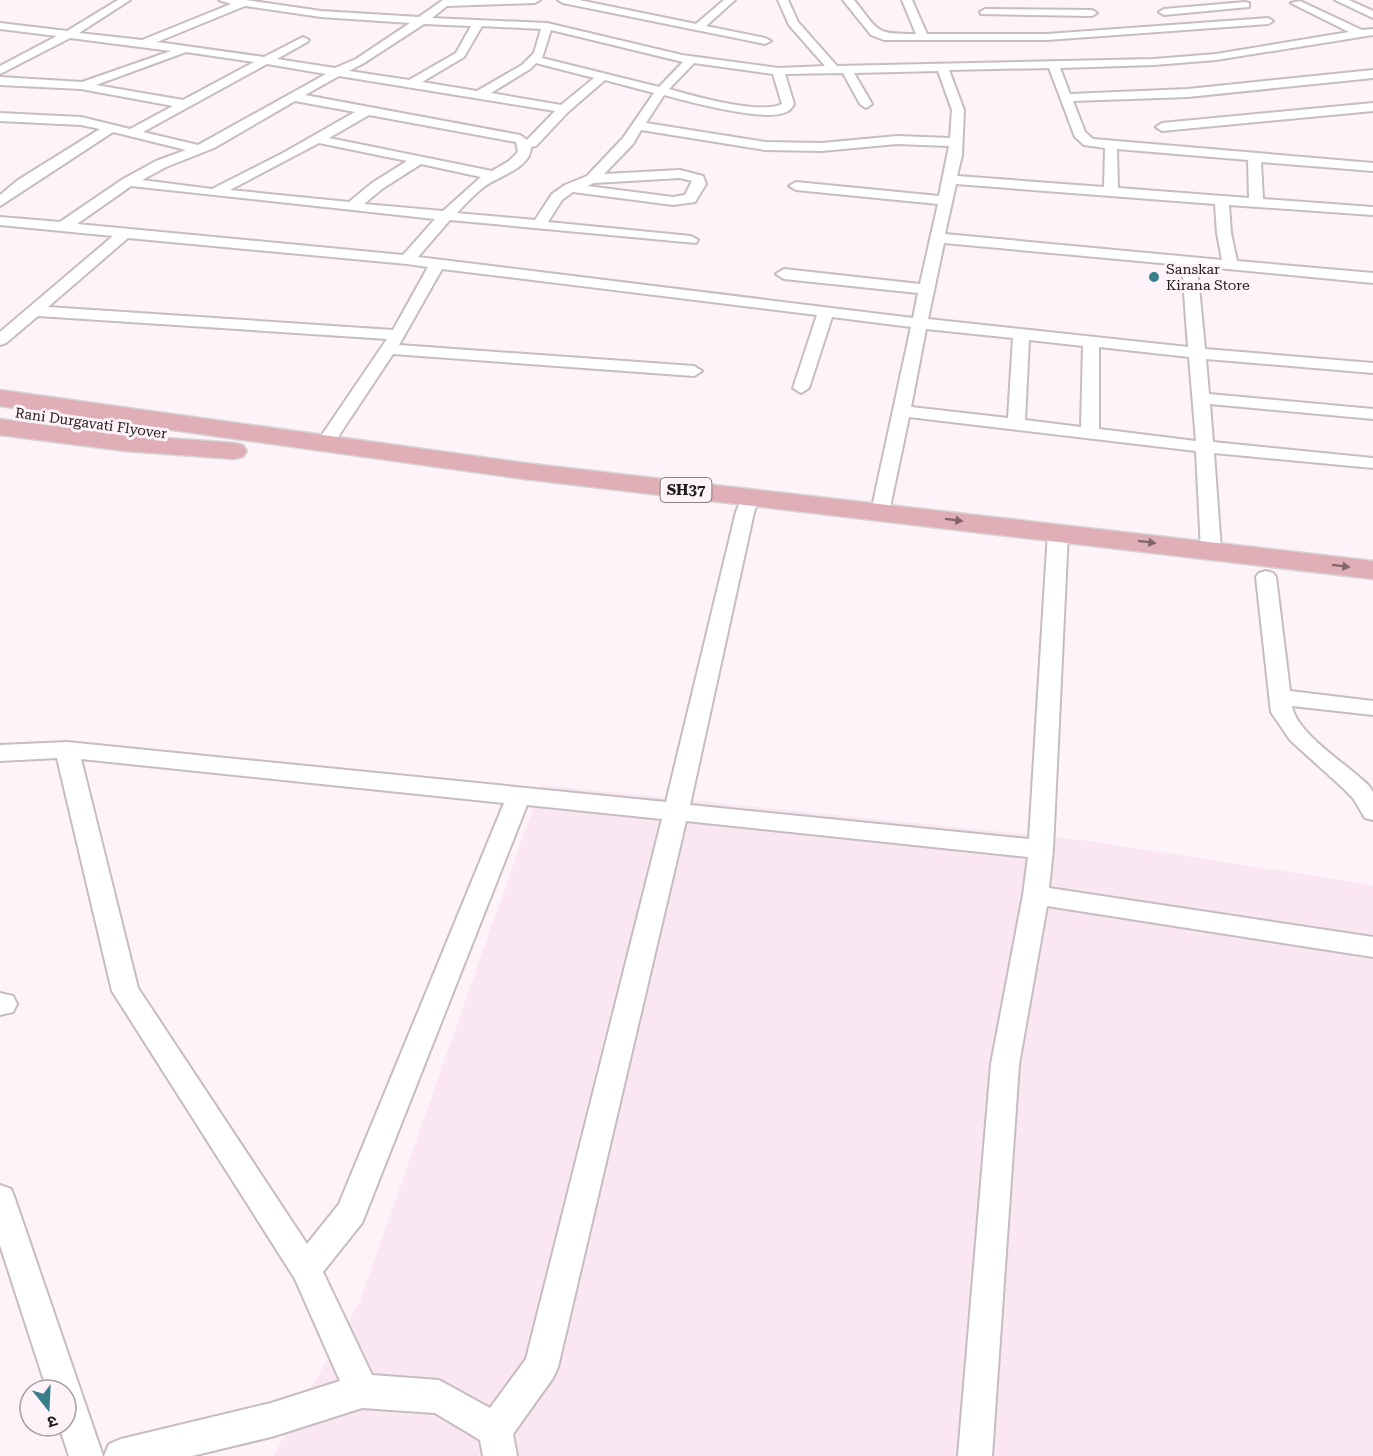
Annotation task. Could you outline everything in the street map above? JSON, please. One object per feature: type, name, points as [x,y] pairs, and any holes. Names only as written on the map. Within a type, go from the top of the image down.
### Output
[{"type":"main road","name":"SH37","points":[[0,398],[748,505],[880,512],[1058,542],[1211,550],[1373,570]]},
{"type":"main road","name":"Rani Durgavati Flyover","points":[[0,411],[183,435],[244,433]]},
{"type":"main road","points":[[0,427],[125,443],[329,459],[1058,542],[1266,578],[1373,591]]},
{"type":"main road","name":"Rani Durgavati Flyover","points":[[183,435],[219,450]]},
{"type":"street","points":[[0,71],[66,36],[125,0]]},
{"type":"street","points":[[224,0],[321,14],[547,26],[691,60],[778,71],[942,66],[1054,66],[1216,57],[1363,34]]},
{"type":"street","points":[[63,227],[128,182],[198,149],[337,72],[360,62],[444,3],[535,0]]},
{"type":"street","points":[[563,0],[637,10],[697,28],[765,40]]},
{"type":"street","points":[[697,28],[730,0]]},
{"type":"street","points":[[783,0],[793,23],[839,69],[866,104]]},
{"type":"street","points":[[848,0],[879,36],[923,36],[1092,13]]},
{"type":"street","points":[[906,0],[923,36]]},
{"type":"street","points":[[978,0],[992,25]]},
{"type":"street","points":[[1078,0],[1113,34]]},
{"type":"street","points":[[1340,0],[1373,15]]},
{"type":"street","points":[[76,86],[141,44],[243,3]]},
{"type":"street","points":[[1184,27],[1160,9],[1242,3],[1304,42]]},
{"type":"street","points":[[1296,3],[1363,34],[1373,45]]},
{"type":"street","points":[[597,36],[637,10]]},
{"type":"street","points":[[411,84],[460,55],[478,23]]},
{"type":"street","points":[[992,25],[1056,37],[1184,27],[1277,27]]},
{"type":"street","points":[[0,26],[268,61],[564,109]]},
{"type":"street","points":[[478,96],[526,67],[539,54],[547,26]]},
{"type":"street","points":[[1056,37],[1083,65]]},
{"type":"street","points":[[131,133],[268,61],[303,40]]},
{"type":"street","points":[[76,86],[101,81],[186,49]]},
{"type":"street","points":[[534,59],[660,91],[734,106],[784,109],[788,104],[778,71]]},
{"type":"street","points":[[0,60],[15,62]]},
{"type":"street","points":[[592,179],[628,141],[660,91],[691,60]]},
{"type":"street","points":[[880,512],[956,142],[958,110],[942,66]]},
{"type":"street","points":[[1054,66],[1079,134],[1089,142],[1373,166]]},
{"type":"street","points":[[1154,111],[1373,74]]},
{"type":"street","points":[[531,143],[564,109],[603,76]]},
{"type":"street","points":[[0,81],[76,86],[185,104]]},
{"type":"street","points":[[293,97],[520,139],[525,147],[522,156],[482,182],[407,260]]},
{"type":"street","points":[[1066,98],[1154,111],[1373,107]]},
{"type":"street","points":[[214,193],[288,156],[366,111]]},
{"type":"street","points":[[1154,111],[1172,150]]},
{"type":"street","points":[[0,117],[81,121],[198,149]]},
{"type":"street","points":[[638,126],[765,146],[822,147],[897,140],[956,142]]},
{"type":"street","points":[[0,202],[23,183],[111,128]]},
{"type":"street","points":[[317,139],[494,176]]},
{"type":"street","points":[[1111,145],[1111,192]]},
{"type":"street","points":[[1254,156],[1256,203]]},
{"type":"street","points":[[353,206],[377,186],[419,160]]},
{"type":"street","points":[[539,225],[557,197],[570,188],[592,179],[680,174],[698,179],[699,184],[690,198],[673,201],[570,188]]},
{"type":"street","points":[[950,180],[1373,211]]},
{"type":"street","points":[[0,181],[23,183]]},
{"type":"street","points":[[128,182],[214,193],[691,240]]},
{"type":"street","points":[[796,186],[945,201]]},
{"type":"street","points":[[1222,200],[1224,233],[1231,266]]},
{"type":"street","points":[[0,221],[407,260],[919,323],[1197,353],[1373,368]]},
{"type":"street","points":[[0,340],[125,233]]},
{"type":"street","points":[[937,238],[1373,278]]},
{"type":"street","points":[[1189,262],[1205,447],[1211,550]]},
{"type":"street","points":[[324,445],[393,342],[437,264]]},
{"type":"street","points":[[784,274],[926,289]]},
{"type":"street","points":[[35,310],[694,371]]},
{"type":"street","points":[[801,388],[826,311]]},
{"type":"street","points":[[1016,424],[1021,334]]},
{"type":"street","points":[[1090,433],[1091,341]]},
{"type":"street","points":[[1201,398],[1373,414]]},
{"type":"street","points":[[900,411],[1205,447],[1373,463]]},
{"type":"street","points":[[121,1456],[272,1420],[362,1391],[439,1397],[497,1443],[541,1367],[748,505]]},
{"type":"street","points":[[975,1456],[1005,1064],[1036,895],[1041,849],[1058,542]]},
{"type":"street","points":[[1266,578],[1282,712],[1288,724],[1361,792],[1373,812]]},
{"type":"street","points":[[1281,698],[1373,708]]},
{"type":"street","points":[[0,753],[67,750],[1041,849]]},
{"type":"street","points":[[67,750],[125,991],[306,1269],[362,1391]]},
{"type":"street","points":[[306,1269],[351,1213],[519,796]]},
{"type":"street","points":[[1036,895],[1373,948]]},
{"type":"street","points":[[0,1199],[60,1378]]},
{"type":"street","points":[[78,1432],[86,1456]]},
{"type":"shaded area","points":[[541,785],[1082,840],[1373,885],[1373,1456],[273,1456],[360,1301]]},
{"type":"place","name":"Sanskar Kirana Store","points":[[1154,277]]}]
